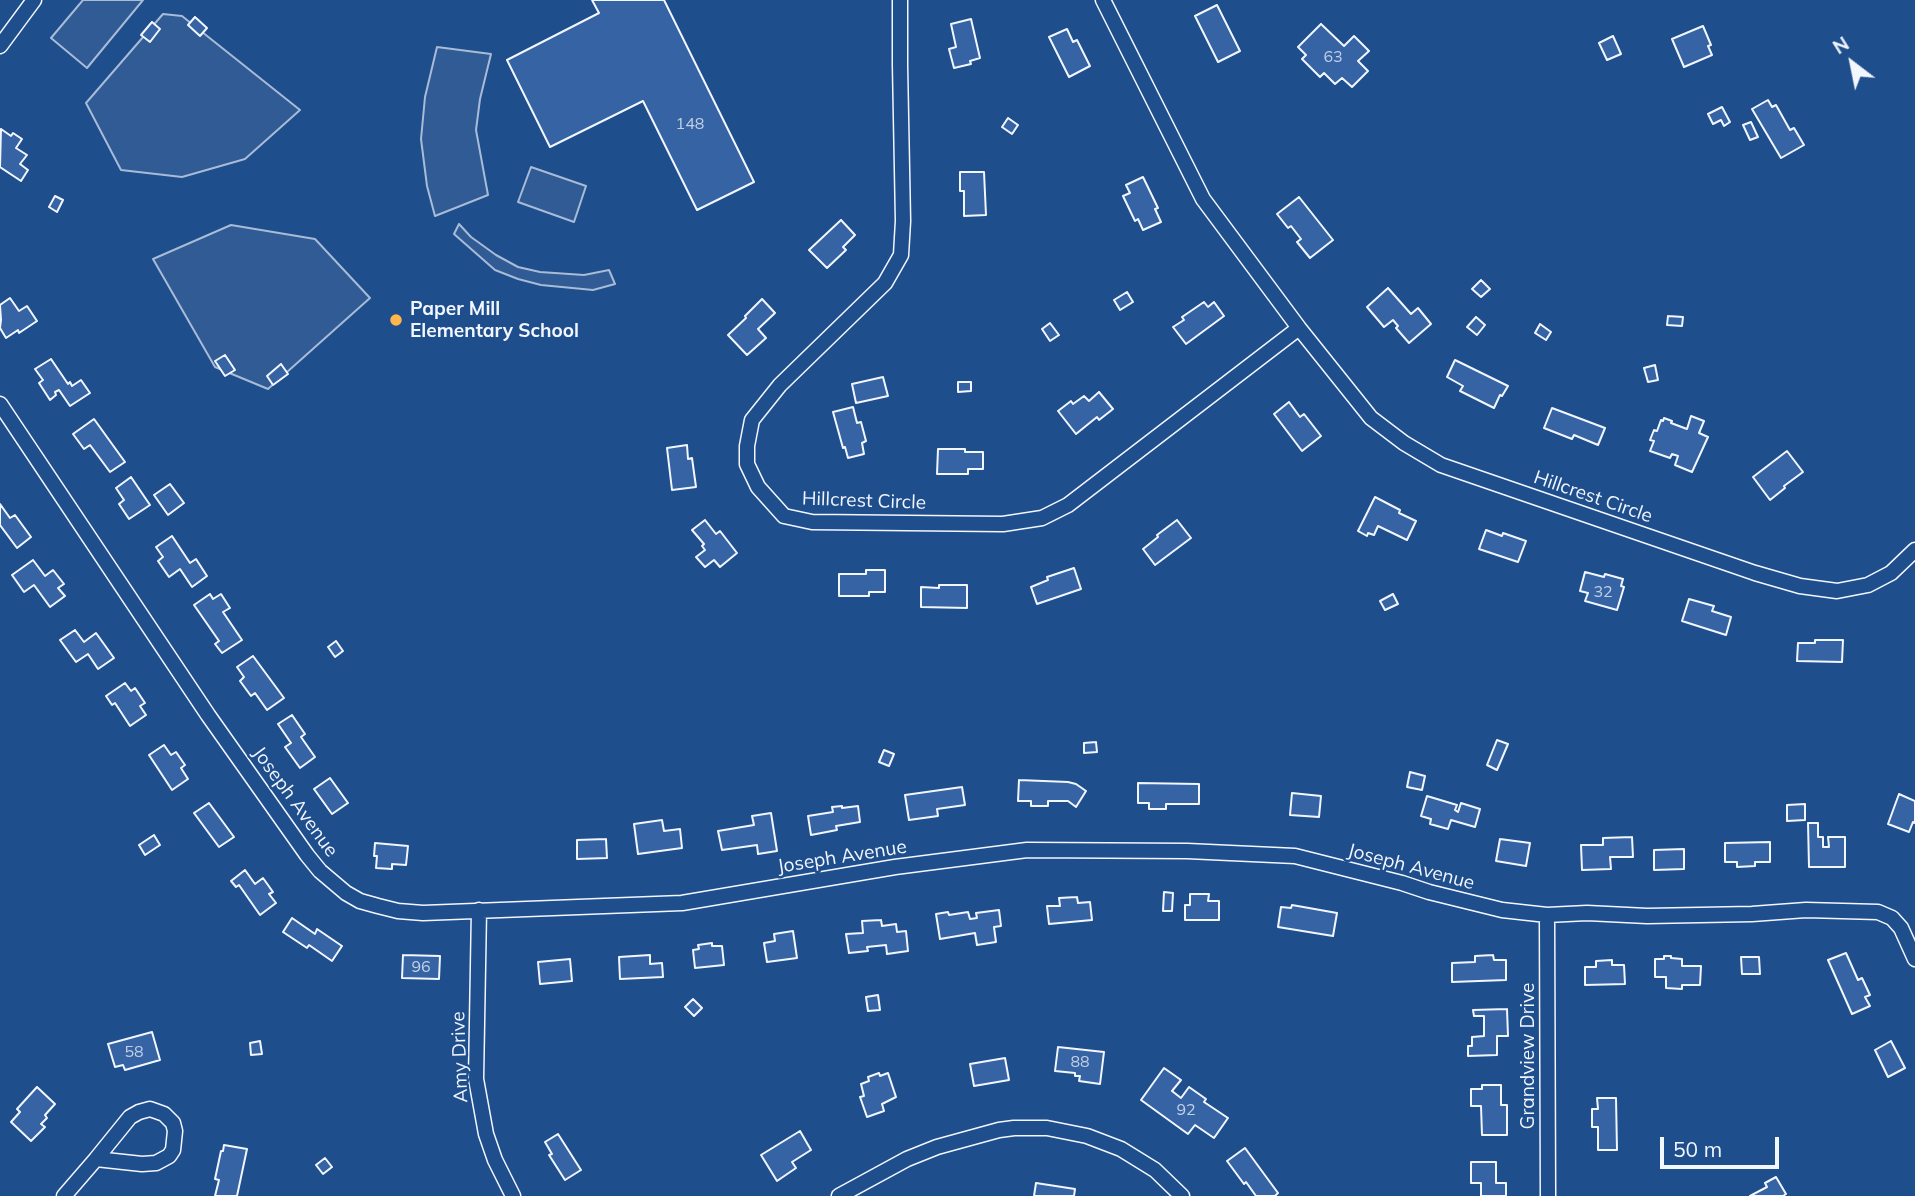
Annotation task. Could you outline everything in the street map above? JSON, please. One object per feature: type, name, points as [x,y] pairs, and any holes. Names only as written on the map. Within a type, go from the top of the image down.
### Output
[{"type":"street","points":[[0,46],[34,0]]},
{"type":"street","name":"Hillcrest Circle","points":[[900,0],[903,221],[901,255],[885,283],[780,385],[752,420],[747,464],[758,487],[784,516],[812,522],[989,524],[1042,517],[1068,505],[1299,328]]},
{"type":"street","name":"Hillcrest Circle","points":[[1103,0],[1203,199],[1299,328],[1374,421],[1404,443],[1441,465],[1800,586],[1838,591],[1868,585],[1891,573],[1915,550]]},
{"type":"street","name":"Joseph Avenue","points":[[0,404],[291,834],[320,871],[360,901],[398,911],[423,913],[682,903],[895,867],[1027,850],[1187,851],[1294,856],[1490,907],[1547,915],[1701,915],[1806,910],[1878,912],[1892,918],[1901,929],[1915,959]]},
{"type":"street","name":"Amy Drive","points":[[479,911],[477,1079],[486,1134],[495,1160],[513,1196]]},
{"type":"street","name":"Grandview Drive","points":[[1547,915],[1548,1196]]},
{"type":"street","points":[[64,1196],[130,1117],[150,1109],[164,1114],[173,1123],[173,1150],[169,1157],[156,1163],[142,1164],[96,1159]]},
{"type":"street","points":[[839,1196],[907,1159],[937,1147],[999,1130],[1047,1128],[1087,1136],[1121,1149],[1155,1170],[1182,1196]]},
{"type":"shaded area","points":[[83,0],[143,0],[87,68],[51,38]]},
{"type":"shaded area","points":[[163,14],[182,16],[300,110],[245,159],[182,177],[121,170],[86,103]]},
{"type":"shaded area","points":[[437,47],[491,54],[476,130],[488,195],[435,216],[427,186],[421,139],[425,97]]},
{"type":"shaded area","points":[[531,167],[586,186],[574,222],[518,202]]},
{"type":"shaded area","points":[[459,224],[471,237],[518,267],[540,272],[584,275],[609,270],[615,284],[593,290],[541,285],[518,279],[495,270],[454,234]]},
{"type":"shaded area","points":[[231,225],[315,239],[370,298],[268,389],[215,367],[153,259]]},
{"type":"building","points":[[592,0],[664,0],[754,182],[697,210],[643,101],[550,147],[507,60],[599,13]]},
{"type":"building","points":[[1217,5],[1240,51],[1218,62],[1195,16]]},
{"type":"building","points":[[195,17],[207,28],[200,36],[188,25]]},
{"type":"building","points":[[971,19],[980,58],[970,61],[971,64],[954,68],[949,49],[956,47],[951,24]]},
{"type":"building","points":[[152,22],[160,29],[150,42],[141,35]]},
{"type":"building","points":[[1321,24],[1344,46],[1354,36],[1369,51],[1358,61],[1368,71],[1352,87],[1342,78],[1335,84],[1324,73],[1320,77],[1302,59],[1306,55],[1298,47]]},
{"type":"building","points":[[1703,26],[1712,55],[1684,67],[1672,39]]},
{"type":"building","points":[[1067,29],[1073,42],[1077,40],[1090,66],[1069,77],[1049,37]]},
{"type":"building","points":[[1613,36],[1621,54],[1607,60],[1599,43]]},
{"type":"building","points":[[1768,100],[1772,107],[1776,105],[1790,130],[1794,128],[1804,145],[1781,158],[1752,109]]},
{"type":"building","points":[[1722,107],[1730,122],[1724,126],[1721,120],[1713,124],[1708,114]]},
{"type":"building","points":[[1008,118],[1018,125],[1012,134],[1002,127]]},
{"type":"building","points":[[1751,122],[1758,137],[1750,140],[1743,125]]},
{"type":"building","points":[[1,129],[22,139],[16,148],[27,155],[20,164],[28,170],[21,181],[0,167]]},
{"type":"building","points":[[960,172],[984,172],[986,215],[964,216],[964,191],[960,191]]},
{"type":"building","points":[[1143,177],[1158,208],[1155,209],[1161,222],[1143,230],[1138,219],[1135,221],[1123,196],[1130,193],[1126,185]]},
{"type":"building","points":[[55,196],[63,200],[57,212],[49,207]]},
{"type":"building","points":[[1299,197],[1333,240],[1310,258],[1297,242],[1301,239],[1277,214]]},
{"type":"building","points":[[841,220],[855,235],[843,247],[846,250],[827,268],[809,250]]},
{"type":"building","points":[[1481,280],[1490,289],[1481,297],[1472,289]]},
{"type":"building","points":[[1388,288],[1411,314],[1418,308],[1431,324],[1409,343],[1396,328],[1398,326],[1393,320],[1384,327],[1367,307]]},
{"type":"building","points":[[1127,292],[1133,302],[1120,310],[1114,300]]},
{"type":"building","points":[[10,298],[19,311],[27,306],[37,321],[6,338],[0,328],[0,305]]},
{"type":"building","points":[[762,299],[775,313],[758,329],[766,338],[747,355],[728,335]]},
{"type":"building","points":[[1204,302],[1208,307],[1214,302],[1224,316],[1186,344],[1173,327],[1184,320],[1182,317]]},
{"type":"building","points":[[1668,316],[1683,317],[1682,326],[1667,325]]},
{"type":"building","points":[[1476,317],[1485,325],[1477,335],[1467,327]]},
{"type":"building","points":[[1050,323],[1059,335],[1050,341],[1042,329]]},
{"type":"building","points":[[1540,324],[1551,332],[1546,340],[1535,333]]},
{"type":"building","points":[[225,355],[235,370],[225,376],[215,361]]},
{"type":"building","points":[[51,359],[68,384],[70,382],[72,386],[81,380],[90,393],[70,406],[59,390],[50,400],[39,383],[43,380],[35,369]]},
{"type":"building","points":[[1455,360],[1508,386],[1494,408],[1460,391],[1463,386],[1447,377]]},
{"type":"building","points":[[281,364],[288,374],[273,385],[267,376]]},
{"type":"building","points":[[1655,365],[1658,380],[1648,382],[1644,368]]},
{"type":"building","points":[[883,377],[888,396],[856,403],[852,384]]},
{"type":"building","points":[[958,382],[971,382],[971,391],[958,392]]},
{"type":"building","points":[[1099,392],[1113,409],[1099,420],[1097,417],[1076,434],[1058,411],[1071,401],[1073,404],[1084,396],[1089,401]]},
{"type":"building","points":[[1289,402],[1300,417],[1304,414],[1321,436],[1302,451],[1274,414]]},
{"type":"building","points":[[853,407],[857,423],[861,422],[866,441],[862,443],[864,454],[848,458],[833,412]]},
{"type":"building","points":[[1552,408],[1605,428],[1598,445],[1574,435],[1572,439],[1544,428]]},
{"type":"building","points":[[1691,416],[1704,421],[1699,433],[1708,437],[1692,472],[1675,465],[1678,456],[1672,454],[1670,458],[1650,451],[1654,441],[1650,440],[1661,420],[1664,418],[1687,429]]},
{"type":"building","points":[[94,419],[125,462],[110,472],[90,445],[84,449],[73,434]]},
{"type":"building","points":[[687,445],[688,459],[692,458],[696,487],[672,490],[667,448]]},
{"type":"building","points":[[938,449],[983,452],[983,469],[968,469],[968,474],[937,474]]},
{"type":"building","points":[[1787,451],[1803,472],[1770,500],[1753,477]]},
{"type":"building","points":[[131,477],[150,505],[129,519],[119,504],[124,500],[116,488]]},
{"type":"building","points":[[170,484],[184,503],[168,515],[154,495]]},
{"type":"building","points":[[1375,497],[1416,521],[1407,540],[1378,526],[1374,535],[1368,533],[1367,536],[1358,531]]},
{"type":"building","points":[[0,504],[10,518],[15,515],[31,537],[17,548],[0,525]]},
{"type":"building","points":[[705,520],[716,534],[720,531],[737,553],[720,567],[714,560],[705,567],[696,557],[705,550],[702,546],[704,544],[692,530]]},
{"type":"building","points":[[1177,520],[1191,538],[1155,565],[1143,549]]},
{"type":"building","points":[[1486,530],[1526,541],[1518,562],[1479,549]]},
{"type":"building","points":[[172,536],[190,563],[196,559],[207,576],[192,587],[180,569],[169,577],[158,561],[163,557],[156,547]]},
{"type":"building","points":[[33,560],[45,576],[53,570],[64,584],[58,588],[65,596],[50,607],[34,585],[24,592],[12,575]]},
{"type":"building","points":[[1074,568],[1081,589],[1037,604],[1031,587],[1048,580],[1047,577]]},
{"type":"building","points":[[866,570],[885,570],[885,592],[869,592],[869,596],[839,596],[839,574],[866,574]]},
{"type":"building","points":[[1585,572],[1623,579],[1621,586],[1624,587],[1617,610],[1585,601],[1588,593],[1580,591]]},
{"type":"building","points":[[939,585],[967,585],[967,608],[921,607],[921,587],[939,588]]},
{"type":"building","points":[[210,594],[213,599],[221,594],[230,608],[223,612],[242,640],[222,653],[215,644],[219,641],[194,605]]},
{"type":"building","points":[[1393,594],[1398,604],[1385,610],[1380,601]]},
{"type":"building","points":[[1689,599],[1714,606],[1712,611],[1731,617],[1726,635],[1682,621]]},
{"type":"building","points":[[75,630],[84,642],[96,633],[114,658],[98,669],[88,654],[76,662],[60,640]]},
{"type":"building","points":[[1815,640],[1843,640],[1842,662],[1797,661],[1798,643],[1815,643]]},
{"type":"building","points":[[336,641],[343,651],[335,657],[328,647]]},
{"type":"building","points":[[253,656],[284,698],[267,710],[255,693],[251,696],[240,681],[244,677],[237,667]]},
{"type":"building","points":[[125,683],[131,691],[135,688],[145,703],[140,706],[146,715],[130,726],[115,703],[112,705],[106,696]]},
{"type":"building","points":[[292,715],[305,734],[301,737],[315,757],[300,768],[285,747],[291,743],[278,724]]},
{"type":"building","points":[[1497,740],[1508,744],[1497,770],[1487,765]]},
{"type":"building","points":[[1096,742],[1097,752],[1084,753],[1084,743]]},
{"type":"building","points":[[164,745],[171,755],[176,752],[185,765],[181,768],[188,779],[172,790],[149,755]]},
{"type":"building","points":[[884,750],[894,754],[889,766],[879,762]]},
{"type":"building","points":[[1410,772],[1425,776],[1422,790],[1407,787]]},
{"type":"building","points":[[330,778],[348,803],[332,814],[314,789]]},
{"type":"building","points":[[1019,780],[1068,782],[1086,791],[1076,807],[1068,801],[1048,801],[1048,806],[1031,806],[1031,801],[1018,801]]},
{"type":"building","points":[[1138,783],[1199,784],[1199,804],[1166,804],[1166,809],[1149,809],[1149,803],[1138,803]]},
{"type":"building","points":[[962,787],[965,805],[937,809],[938,816],[909,820],[905,795]]},
{"type":"building","points":[[1292,793],[1321,796],[1319,817],[1290,815]]},
{"type":"building","points":[[1899,794],[1915,801],[1915,823],[1913,822],[1909,832],[1888,824]]},
{"type":"building","points":[[1427,796],[1457,805],[1455,810],[1458,812],[1461,803],[1480,809],[1475,827],[1451,820],[1448,829],[1430,824],[1431,819],[1421,816]]},
{"type":"building","points":[[209,803],[234,837],[219,847],[194,813]]},
{"type":"building","points":[[1805,804],[1805,820],[1787,821],[1787,805]]},
{"type":"building","points":[[858,806],[860,822],[836,826],[837,830],[811,835],[808,816],[833,812],[832,807]]},
{"type":"building","points":[[771,813],[777,851],[758,854],[757,845],[722,850],[718,831],[754,825],[752,816]]},
{"type":"building","points":[[662,820],[664,831],[680,829],[682,848],[638,854],[634,824]]},
{"type":"building","points":[[1808,823],[1818,823],[1818,837],[1823,837],[1823,847],[1829,847],[1828,837],[1845,837],[1845,867],[1809,867]]},
{"type":"building","points":[[154,835],[160,845],[145,855],[139,845]]},
{"type":"building","points":[[1632,837],[1633,857],[1610,857],[1611,869],[1582,870],[1581,845],[1603,845],[1603,838]]},
{"type":"building","points":[[606,839],[607,858],[577,859],[577,840]]},
{"type":"building","points":[[1500,839],[1530,843],[1526,866],[1496,861]]},
{"type":"building","points":[[1770,842],[1770,862],[1755,862],[1755,866],[1737,867],[1737,862],[1725,862],[1725,843]]},
{"type":"building","points":[[375,843],[408,846],[406,865],[392,864],[392,869],[376,868]]},
{"type":"building","points":[[1684,849],[1684,869],[1654,870],[1654,850]]},
{"type":"building","points":[[245,870],[255,884],[263,878],[273,892],[269,894],[276,903],[260,915],[239,885],[236,887],[231,881]]},
{"type":"building","points":[[1164,892],[1173,893],[1172,911],[1163,911]]},
{"type":"building","points":[[1190,894],[1209,894],[1208,901],[1219,901],[1219,920],[1185,920],[1185,905],[1190,905]]},
{"type":"building","points":[[1077,897],[1078,903],[1090,902],[1092,920],[1049,924],[1047,906],[1060,906],[1059,898]]},
{"type":"building","points":[[1292,905],[1337,913],[1333,936],[1278,927],[1281,907],[1291,908]]},
{"type":"building","points":[[999,910],[1001,926],[994,927],[996,942],[977,945],[975,933],[940,939],[936,914],[968,912],[970,919],[977,918],[976,913]]},
{"type":"building","points":[[292,918],[315,934],[317,929],[342,946],[332,961],[283,932]]},
{"type":"building","points":[[881,920],[882,926],[896,924],[897,932],[906,931],[908,951],[887,954],[886,945],[849,953],[846,934],[863,933],[862,921]]},
{"type":"building","points":[[793,931],[797,958],[767,962],[764,943],[775,941],[774,934]]},
{"type":"building","points":[[712,943],[712,946],[722,946],[724,965],[695,968],[693,950],[699,949],[698,945]]},
{"type":"building","points":[[1846,953],[1858,980],[1862,978],[1870,995],[1865,997],[1870,1006],[1852,1014],[1828,960]]},
{"type":"building","points":[[403,955],[440,956],[439,979],[402,978]]},
{"type":"building","points":[[650,955],[650,964],[662,963],[663,977],[620,979],[619,957]]},
{"type":"building","points":[[1493,955],[1494,960],[1506,960],[1506,980],[1452,982],[1452,963],[1475,962],[1475,956]]},
{"type":"building","points":[[1664,956],[1682,959],[1682,966],[1701,966],[1700,985],[1682,985],[1682,989],[1666,988],[1666,977],[1655,977],[1655,959],[1664,959]]},
{"type":"building","points":[[1741,957],[1759,957],[1760,974],[1742,974]]},
{"type":"building","points":[[570,959],[572,981],[540,984],[538,962]]},
{"type":"building","points":[[1612,960],[1612,965],[1624,965],[1625,984],[1585,985],[1585,967],[1596,967],[1596,961]]},
{"type":"building","points":[[878,995],[880,1010],[868,1011],[866,997]]},
{"type":"building","points":[[693,999],[702,1008],[694,1016],[685,1007]]},
{"type":"building","points":[[1507,1009],[1508,1036],[1497,1036],[1497,1055],[1468,1056],[1472,1037],[1484,1036],[1484,1016],[1474,1016],[1473,1010]]},
{"type":"building","points":[[152,1032],[160,1060],[125,1070],[123,1065],[115,1067],[108,1044]]},
{"type":"building","points":[[260,1041],[262,1054],[251,1055],[250,1043]]},
{"type":"building","points":[[1891,1041],[1905,1068],[1888,1077],[1875,1050]]},
{"type":"building","points":[[1058,1047],[1104,1052],[1100,1084],[1079,1081],[1080,1076],[1075,1076],[1075,1073],[1055,1071]]},
{"type":"building","points":[[1005,1058],[1009,1080],[974,1086],[970,1064]]},
{"type":"building","points":[[1164,1068],[1181,1080],[1172,1091],[1181,1098],[1189,1087],[1206,1099],[1204,1102],[1228,1118],[1214,1138],[1195,1125],[1188,1134],[1141,1100]]},
{"type":"building","points":[[879,1073],[880,1076],[888,1073],[896,1097],[882,1104],[884,1111],[867,1117],[860,1097],[864,1096],[861,1084],[869,1081],[868,1077]]},
{"type":"building","points":[[1482,1085],[1501,1085],[1501,1105],[1507,1105],[1507,1135],[1482,1135],[1481,1106],[1471,1106],[1471,1089],[1482,1089]]},
{"type":"building","points":[[37,1087],[55,1104],[41,1124],[45,1127],[31,1141],[11,1122],[20,1112],[17,1109]]},
{"type":"building","points":[[1597,1098],[1616,1098],[1617,1150],[1598,1150],[1598,1127],[1592,1127],[1592,1109],[1598,1109]]},
{"type":"building","points":[[800,1131],[811,1150],[792,1162],[796,1168],[777,1181],[761,1155]]},
{"type":"building","points":[[558,1134],[581,1170],[565,1180],[549,1155],[552,1154],[545,1142]]},
{"type":"building","points":[[224,1145],[247,1149],[237,1196],[215,1196],[219,1180],[215,1179]]},
{"type":"building","points":[[1245,1148],[1278,1193],[1275,1196],[1256,1196],[1227,1161]]},
{"type":"building","points":[[325,1158],[332,1167],[323,1174],[316,1165]]},
{"type":"building","points":[[1471,1162],[1496,1162],[1496,1183],[1506,1183],[1506,1196],[1481,1196],[1481,1183],[1471,1183]]},
{"type":"building","points":[[1776,1177],[1786,1194],[1750,1196],[1767,1187],[1765,1183]]},
{"type":"building","points":[[1036,1183],[1075,1189],[1074,1196],[1034,1196]]},
{"type":"place","name":"Paper Mill Elementary School","points":[[396,320]]}]
